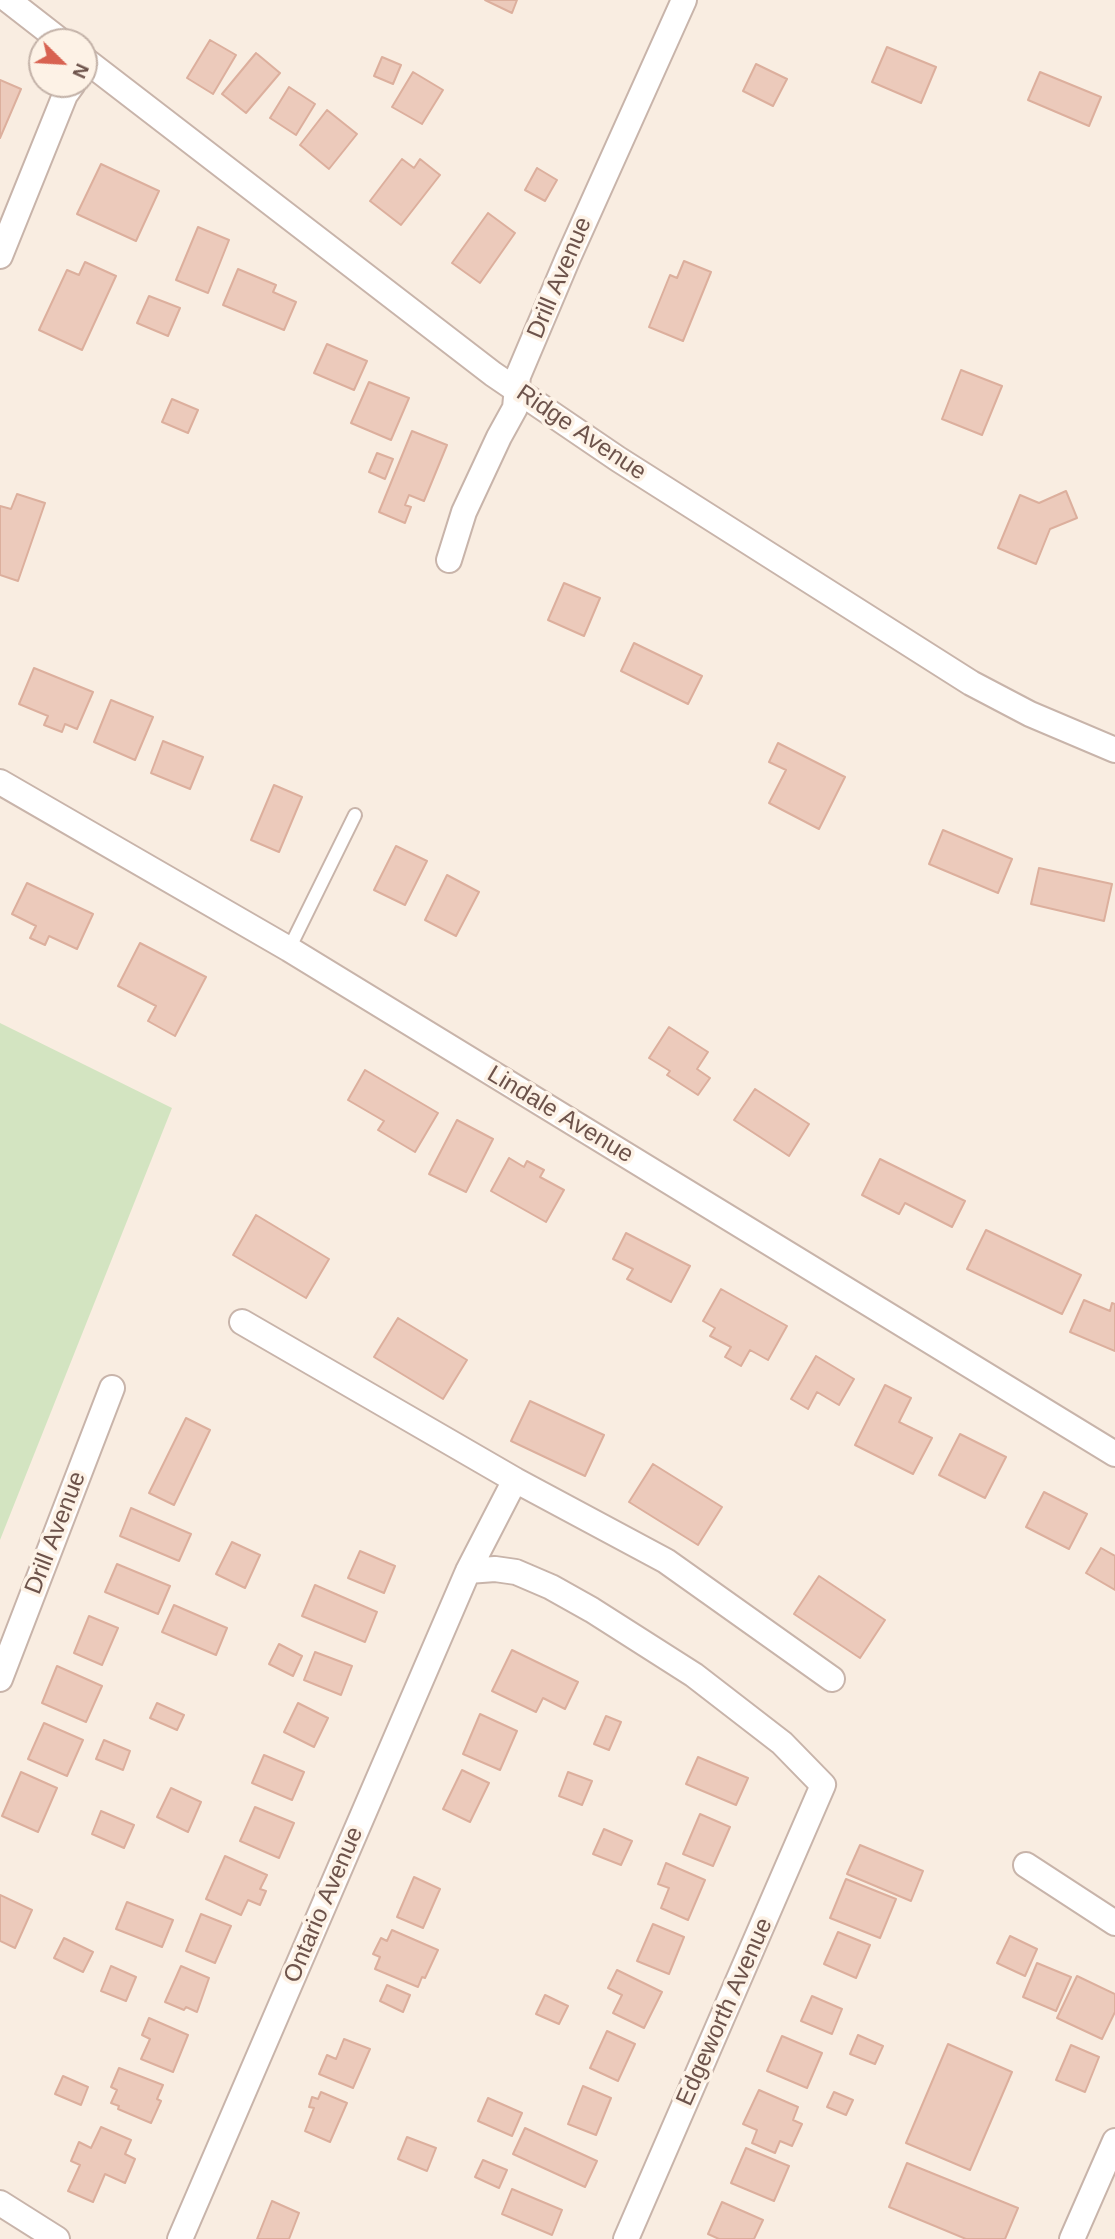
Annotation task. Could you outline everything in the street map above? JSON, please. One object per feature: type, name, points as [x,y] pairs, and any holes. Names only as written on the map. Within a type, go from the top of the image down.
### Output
[{"type":"street","points":[[8,0],[44,28]]},
{"type":"street","name":"Drill Avenue","points":[[449,560],[464,512],[515,408],[518,376],[684,0]]},
{"type":"street","name":"Ridge Avenue","points":[[98,72],[374,284],[517,390],[618,459],[971,683],[1030,714],[1115,750]]},
{"type":"street","points":[[0,256],[64,98]]},
{"type":"street","name":"Lindale Avenue","points":[[0,782],[289,949],[1115,1454]]},
{"type":"street","points":[[242,1322],[515,1480],[666,1561],[832,1679]]},
{"type":"street","name":"Drill Avenue","points":[[0,1679],[112,1388]]},
{"type":"street","name":"Ontario Avenue","points":[[180,2239],[468,1572],[515,1480]]},
{"type":"street","name":"Edgeworth Avenue","points":[[468,1572],[495,1569],[516,1573],[551,1587],[592,1609],[694,1675],[782,1743],[823,1785],[626,2239]]},
{"type":"street","points":[[1026,1865],[1115,1923]]},
{"type":"street","points":[[1072,2239],[1115,2141]]},
{"type":"street","points":[[0,2203],[57,2239]]},
{"type":"lane","points":[[289,949],[355,815]]},
{"type":"green space","points":[[0,1023],[172,1108],[0,1540]]},
{"type":"building","points":[[485,0],[517,0],[512,13]]},
{"type":"building","points":[[210,40],[236,55],[213,94],[187,78]]},
{"type":"building","points":[[887,47],[936,67],[921,103],[872,82]]},
{"type":"building","points":[[256,53],[280,73],[246,113],[222,94]]},
{"type":"building","points":[[382,57],[401,65],[393,84],[374,76]]},
{"type":"building","points":[[756,64],[787,79],[773,106],[743,91]]},
{"type":"building","points":[[413,72],[443,90],[422,124],[392,107]]},
{"type":"building","points":[[1040,72],[1101,97],[1089,126],[1028,100]]},
{"type":"building","points":[[0,80],[21,89],[0,138]]},
{"type":"building","points":[[289,87],[315,104],[296,135],[270,118]]},
{"type":"building","points":[[327,110],[357,134],[329,169],[300,145]]},
{"type":"building","points":[[402,159],[414,168],[420,159],[440,175],[401,225],[370,201]]},
{"type":"building","points":[[101,164],[159,191],[136,241],[77,214]]},
{"type":"building","points":[[537,168],[557,180],[545,201],[525,190]]},
{"type":"building","points":[[488,213],[515,233],[480,283],[452,263]]},
{"type":"building","points":[[198,227],[229,240],[208,293],[176,280]]},
{"type":"building","points":[[684,261],[711,272],[683,341],[649,327],[670,275],[677,278]]},
{"type":"building","points":[[85,262],[116,276],[82,350],[39,330],[67,270],[79,275]]},
{"type":"building","points":[[238,269],[276,285],[273,292],[296,302],[284,330],[223,305]]},
{"type":"building","points":[[149,296],[180,308],[168,336],[137,323]]},
{"type":"building","points":[[327,344],[367,361],[354,390],[314,373]]},
{"type":"building","points":[[961,370],[1002,386],[982,435],[942,419]]},
{"type":"building","points":[[369,382],[409,398],[391,440],[351,423]]},
{"type":"building","points":[[172,399],[198,410],[188,433],[162,422]]},
{"type":"building","points":[[412,431],[447,445],[424,501],[409,495],[405,505],[411,507],[405,523],[379,512]]},
{"type":"building","points":[[377,453],[393,459],[385,479],[369,472]]},
{"type":"building","points":[[1066,491],[1077,518],[1050,529],[1036,564],[998,548],[1020,495],[1039,503]]},
{"type":"building","points":[[17,494],[45,503],[18,581],[0,575],[0,506],[11,509]]},
{"type":"building","points":[[564,583],[600,598],[584,636],[548,620]]},
{"type":"building","points":[[634,643],[702,676],[688,704],[621,671]]},
{"type":"building","points":[[34,668],[93,692],[77,729],[65,724],[62,732],[44,725],[48,716],[19,704]]},
{"type":"building","points":[[111,700],[153,717],[135,760],[94,742]]},
{"type":"building","points":[[163,741],[203,757],[190,789],[151,773]]},
{"type":"building","points":[[778,743],[845,777],[819,829],[769,803],[786,770],[769,762]]},
{"type":"building","points":[[274,785],[302,797],[279,852],[251,840]]},
{"type":"building","points":[[943,830],[1012,859],[998,893],[929,864]]},
{"type":"building","points":[[396,846],[427,861],[405,905],[374,890]]},
{"type":"building","points":[[1039,868],[1112,884],[1104,921],[1031,904]]},
{"type":"building","points":[[447,875],[479,892],[456,936],[425,920]]},
{"type":"building","points":[[27,883],[93,914],[77,949],[49,936],[45,945],[30,938],[36,926],[12,914]]},
{"type":"building","points":[[140,943],[206,977],[175,1036],[148,1021],[156,1006],[118,986]]},
{"type":"building","points":[[669,1027],[708,1052],[697,1069],[710,1078],[698,1095],[667,1075],[670,1071],[649,1058]]},
{"type":"building","points":[[365,1070],[438,1113],[415,1152],[378,1130],[384,1121],[348,1100]]},
{"type":"building","points":[[755,1089],[809,1124],[789,1156],[734,1120]]},
{"type":"building","points":[[457,1120],[493,1139],[466,1192],[429,1174]]},
{"type":"building","points":[[509,1158],[524,1167],[527,1161],[544,1170],[540,1177],[564,1190],[546,1222],[491,1191]]},
{"type":"building","points":[[880,1159],[965,1201],[952,1227],[905,1203],[899,1214],[862,1195]]},
{"type":"building","points":[[256,1215],[329,1259],[306,1298],[233,1255]]},
{"type":"building","points":[[986,1230],[1081,1275],[1062,1314],[967,1269]]},
{"type":"building","points":[[626,1233],[690,1266],[671,1302],[627,1279],[633,1269],[613,1259]]},
{"type":"building","points":[[721,1289],[787,1326],[768,1360],[750,1350],[741,1366],[725,1357],[731,1347],[710,1336],[715,1328],[703,1321]]},
{"type":"building","points":[[1084,1300],[1110,1311],[1112,1303],[1115,1304],[1115,1351],[1070,1332]]},
{"type":"building","points":[[398,1318],[467,1360],[443,1399],[374,1357]]},
{"type":"building","points":[[816,1356],[854,1379],[839,1405],[817,1392],[808,1409],[791,1399]]},
{"type":"building","points":[[885,1385],[911,1398],[899,1422],[932,1438],[913,1474],[855,1445]]},
{"type":"building","points":[[530,1401],[604,1435],[585,1476],[511,1441]]},
{"type":"building","points":[[186,1418],[210,1430],[174,1505],[149,1493]]},
{"type":"building","points":[[960,1434],[1006,1457],[985,1498],[939,1475]]},
{"type":"building","points":[[653,1464],[722,1507],[698,1545],[629,1502]]},
{"type":"building","points":[[1044,1492],[1087,1514],[1069,1549],[1026,1527]]},
{"type":"building","points":[[131,1508],[191,1534],[179,1561],[120,1536]]},
{"type":"building","points":[[232,1542],[260,1555],[245,1588],[216,1574]]},
{"type":"building","points":[[1101,1548],[1115,1556],[1115,1590],[1086,1573]]},
{"type":"building","points":[[360,1551],[395,1566],[384,1593],[348,1578]]},
{"type":"building","points":[[117,1564],[170,1586],[158,1614],[105,1592]]},
{"type":"building","points":[[819,1576],[885,1620],[860,1658],[794,1614]]},
{"type":"building","points":[[315,1585],[377,1612],[365,1642],[302,1616]]},
{"type":"building","points":[[174,1605],[227,1628],[216,1655],[162,1632]]},
{"type":"building","points":[[89,1616],[118,1628],[102,1665],[74,1653]]},
{"type":"building","points":[[279,1644],[302,1656],[293,1676],[269,1664]]},
{"type":"building","points":[[512,1650],[578,1682],[565,1709],[543,1698],[536,1712],[492,1691]]},
{"type":"building","points":[[315,1652],[352,1666],[341,1695],[304,1680]]},
{"type":"building","points":[[57,1666],[102,1686],[86,1722],[42,1703]]},
{"type":"building","points":[[157,1703],[184,1715],[177,1730],[150,1718]]},
{"type":"building","points":[[298,1703],[328,1718],[314,1747],[284,1732]]},
{"type":"building","points":[[480,1714],[517,1731],[500,1770],[463,1754]]},
{"type":"building","points":[[606,1716],[621,1722],[609,1750],[594,1744]]},
{"type":"building","points":[[44,1723],[83,1740],[67,1776],[28,1759]]},
{"type":"building","points":[[104,1740],[130,1751],[123,1770],[96,1759]]},
{"type":"building","points":[[264,1755],[304,1772],[292,1800],[252,1783]]},
{"type":"building","points":[[698,1757],[748,1778],[736,1805],[686,1784]]},
{"type":"building","points":[[462,1770],[489,1783],[470,1822],[443,1809]]},
{"type":"building","points":[[21,1772],[57,1788],[38,1832],[2,1816]]},
{"type":"building","points":[[568,1772],[592,1781],[582,1805],[559,1796]]},
{"type":"building","points":[[171,1788],[201,1802],[188,1832],[157,1817]]},
{"type":"building","points":[[255,1807],[294,1823],[279,1858],[240,1841]]},
{"type":"building","points":[[101,1811],[134,1825],[124,1848],[92,1834]]},
{"type":"building","points":[[700,1814],[730,1827],[713,1866],[683,1854]]},
{"type":"building","points":[[604,1829],[632,1841],[621,1865],[593,1854]]},
{"type":"building","points":[[860,1845],[923,1871],[911,1901],[847,1874]]},
{"type":"building","points":[[225,1856],[267,1875],[260,1889],[266,1891],[260,1905],[248,1900],[241,1915],[206,1899]]},
{"type":"building","points":[[666,1863],[705,1880],[688,1920],[661,1908],[669,1888],[658,1884]]},
{"type":"building","points":[[414,1877],[440,1889],[423,1928],[397,1917]]},
{"type":"building","points":[[846,1879],[896,1899],[880,1938],[830,1918]]},
{"type":"building","points":[[0,1895],[32,1910],[15,1948],[0,1941]]},
{"type":"building","points":[[127,1902],[173,1920],[162,1947],[116,1929]]},
{"type":"building","points":[[201,1914],[231,1926],[215,1963],[186,1951]]},
{"type":"building","points":[[653,1924],[684,1937],[669,1974],[637,1961]]},
{"type":"building","points":[[392,1930],[438,1950],[418,1987],[375,1969],[380,1957],[373,1954],[381,1938],[387,1941]]},
{"type":"building","points":[[838,1932],[870,1945],[856,1978],[824,1964]]},
{"type":"building","points":[[1010,1936],[1037,1949],[1025,1976],[997,1963]]},
{"type":"building","points":[[64,1938],[93,1952],[83,1972],[54,1958]]},
{"type":"building","points":[[1037,1963],[1071,1977],[1056,2011],[1023,1997]]},
{"type":"building","points":[[111,1966],[136,1977],[126,2001],[101,1991]]},
{"type":"building","points":[[181,1966],[209,1978],[197,2012],[165,2002]]},
{"type":"building","points":[[617,1970],[662,1992],[644,2028],[613,2013],[622,1995],[608,1988]]},
{"type":"building","points":[[1077,1976],[1115,1994],[1115,2012],[1102,2039],[1057,2018]]},
{"type":"building","points":[[387,1985],[410,1995],[403,2012],[380,2001]]},
{"type":"building","points":[[545,1995],[568,2006],[559,2024],[536,2014]]},
{"type":"building","points":[[812,1996],[842,2009],[832,2034],[801,2021]]},
{"type":"building","points":[[149,2018],[188,2035],[173,2072],[141,2059],[150,2039],[142,2035]]},
{"type":"building","points":[[607,2031],[635,2044],[618,2081],[590,2068]]},
{"type":"building","points":[[858,2035],[883,2046],[875,2064],[850,2054]]},
{"type":"building","points":[[782,2036],[822,2053],[807,2088],[767,2071]]},
{"type":"building","points":[[344,2039],[370,2049],[353,2088],[319,2074],[327,2055],[336,2059]]},
{"type":"building","points":[[948,2044],[1012,2072],[970,2170],[906,2143]]},
{"type":"building","points":[[1071,2045],[1099,2057],[1085,2092],[1056,2080]]},
{"type":"building","points":[[119,2068],[163,2085],[157,2099],[161,2101],[151,2123],[118,2109],[119,2106],[111,2103],[117,2090],[111,2087]]},
{"type":"building","points":[[63,2076],[88,2087],[81,2105],[55,2094]]},
{"type":"building","points":[[583,2086],[611,2098],[596,2135],[568,2124]]},
{"type":"building","points":[[759,2090],[798,2107],[793,2120],[802,2124],[792,2146],[780,2141],[775,2153],[752,2143],[757,2130],[743,2124]]},
{"type":"building","points":[[321,2092],[347,2103],[330,2142],[305,2131],[314,2108],[309,2107],[312,2097],[318,2099]]},
{"type":"building","points":[[834,2092],[853,2100],[846,2115],[827,2107]]},
{"type":"building","points":[[488,2098],[522,2113],[512,2136],[478,2121]]},
{"type":"building","points":[[101,2127],[131,2140],[125,2154],[135,2159],[125,2183],[105,2174],[93,2202],[68,2191],[80,2165],[71,2161],[79,2142],[91,2148]]},
{"type":"building","points":[[525,2128],[597,2161],[585,2187],[513,2154]]},
{"type":"building","points":[[407,2137],[436,2148],[427,2171],[398,2159]]},
{"type":"building","points":[[746,2148],[789,2166],[774,2201],[731,2183]]},
{"type":"building","points":[[483,2160],[507,2170],[499,2188],[475,2177]]},
{"type":"building","points":[[907,2163],[1018,2208],[1005,2239],[966,2239],[889,2207]]},
{"type":"building","points":[[512,2189],[562,2210],[552,2235],[502,2214]]},
{"type":"building","points":[[272,2201],[299,2213],[289,2239],[257,2239]]},
{"type":"building","points":[[722,2202],[763,2220],[754,2239],[719,2239],[708,2234]]}]
